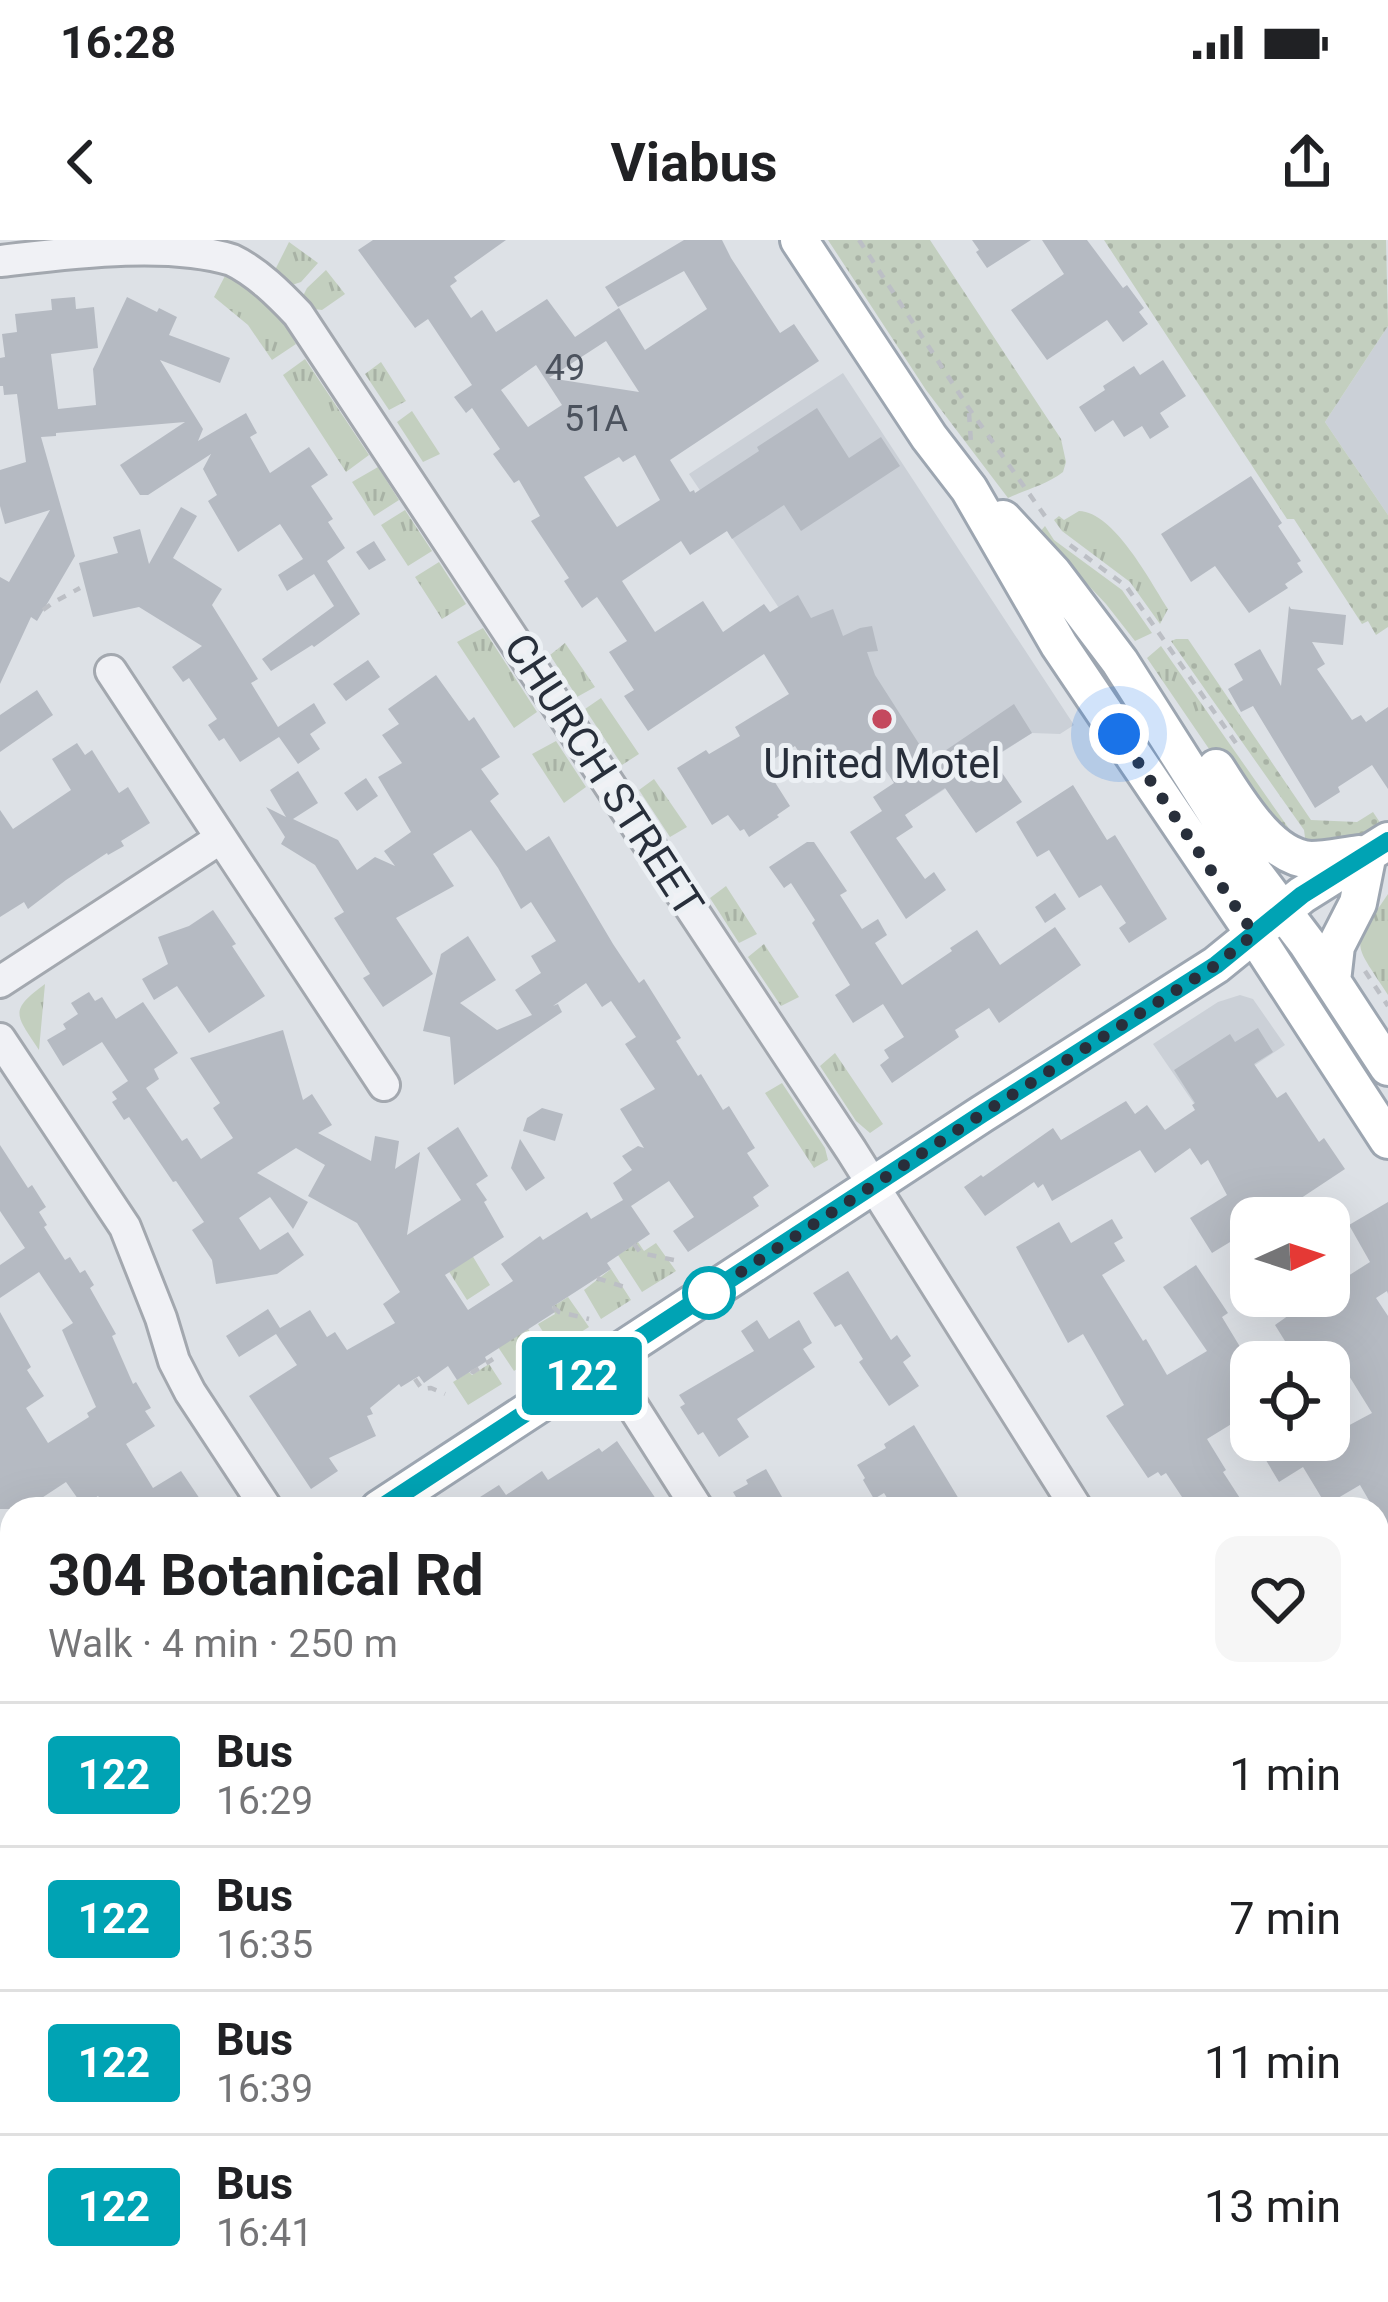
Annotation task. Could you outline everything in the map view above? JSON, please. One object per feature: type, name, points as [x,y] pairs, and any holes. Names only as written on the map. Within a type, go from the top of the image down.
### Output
[{"type":"main road","points":[[799,240],[929,436],[970,474],[1053,573],[1127,642],[1257,828],[1306,860],[1378,847]]},
{"type":"main road","points":[[970,474],[1058,645],[1268,923],[1388,1140]]},
{"type":"main road","points":[[1053,573],[1120,662],[1253,873],[1268,923],[1307,943],[1346,972]]},
{"type":"main road","points":[[397,1497],[1216,965],[1302,895],[1378,847]]},
{"type":"main road","points":[[1378,847],[1336,946],[1388,1067]]},
{"type":"street","name":"CHURCH STREET","points":[[0,261],[120,244],[205,251],[234,261],[298,314],[873,1186],[1069,1497]]},
{"type":"street","points":[[110,670],[384,1085]]},
{"type":"street","points":[[0,982],[221,838]]},
{"type":"street","points":[[0,1039],[125,1227],[174,1361],[259,1497]]},
{"type":"street","points":[[604,1361],[690,1497]]},
{"type":"path","points":[[859,240],[1048,522]]},
{"type":"path","points":[[968,407],[970,474]]},
{"type":"path","points":[[1058,536],[1126,586],[1243,753]]},
{"type":"path","points":[[44,610],[80,588]]},
{"type":"path","points":[[1346,972],[1388,1006]]},
{"type":"path","points":[[634,1244],[641,1253],[674,1260]]},
{"type":"path","points":[[597,1278],[631,1289]]},
{"type":"path","points":[[553,1307],[589,1319]]},
{"type":"path","points":[[471,1371],[493,1359]]},
{"type":"path","points":[[415,1379],[422,1389],[445,1394]]},
{"type":"shaded area","points":[[1388,326],[1388,515],[1325,422]]},
{"type":"shaded area","points":[[843,373],[1074,725],[1060,734],[1032,733],[914,809],[689,474]]},
{"type":"shaded area","points":[[1240,995],[1253,999],[1285,1045],[1195,1105],[1153,1044],[1218,1002]]},
{"type":"green space","points":[[828,240],[930,240],[1061,439],[1063,472],[1008,498],[926,390]]},
{"type":"green space","points":[[1104,240],[1386,240],[1388,326],[1325,422],[1388,515],[1388,627],[1376,635],[1368,621],[1362,624],[1294,519],[1287,519]]},
{"type":"green space","points":[[289,242],[318,263],[292,285],[275,270]]},
{"type":"green space","points":[[326,270],[345,294],[322,310],[314,309],[303,296]]},
{"type":"green space","points":[[226,274],[267,303],[296,344],[272,360],[248,325],[214,297]]},
{"type":"green space","points":[[305,359],[369,455],[346,472],[283,375]]},
{"type":"green space","points":[[381,362],[406,401],[389,410],[365,374]]},
{"type":"green space","points":[[412,411],[440,454],[423,462],[397,422]]},
{"type":"green space","points":[[378,467],[399,500],[374,516],[352,482]]},
{"type":"green space","points":[[405,510],[432,551],[408,566],[381,525]]},
{"type":"green space","points":[[1079,511],[1105,523],[1130,550],[1168,609],[1160,624],[1130,582],[1054,520]]},
{"type":"green space","points":[[1045,526],[1054,540],[1122,590],[1152,633],[1135,641],[1039,533]]},
{"type":"green space","points":[[439,562],[466,604],[442,619],[415,577]]},
{"type":"green space","points":[[483,628],[537,712],[514,728],[457,642]]},
{"type":"green space","points":[[1188,639],[1311,820],[1357,822],[1373,812],[1381,824],[1343,844],[1306,845],[1304,830],[1171,641]]},
{"type":"green space","points":[[565,643],[595,687],[577,697],[550,655]]},
{"type":"green space","points":[[1161,646],[1290,830],[1291,841],[1250,809],[1147,658]]},
{"type":"green space","points":[[601,698],[639,754],[622,765],[585,709]]},
{"type":"green space","points":[[556,741],[586,787],[564,803],[532,754]]},
{"type":"green space","points":[[654,779],[687,827],[670,837],[639,790]]},
{"type":"green space","points":[[726,886],[757,934],[739,943],[710,898]]},
{"type":"green space","points":[[1388,894],[1388,995],[1360,944]]},
{"type":"green space","points":[[764,944],[799,997],[781,1006],[748,957]]},
{"type":"green space","points":[[45,984],[39,1050],[20,1014],[25,1001]]},
{"type":"green space","points":[[835,1053],[883,1124],[870,1133],[856,1121],[820,1066]]},
{"type":"green space","points":[[782,1083],[825,1148],[828,1160],[814,1168],[765,1093]]},
{"type":"green space","points":[[463,1240],[490,1285],[467,1300],[439,1256]]},
{"type":"green space","points":[[638,1242],[644,1251],[656,1243],[676,1271],[642,1292],[618,1255]]},
{"type":"green space","points":[[611,1269],[631,1300],[601,1319],[584,1290]]},
{"type":"green space","points":[[568,1297],[589,1327],[554,1349],[538,1324],[555,1314],[552,1307]]},
{"type":"green space","points":[[525,1324],[545,1355],[540,1353],[514,1371],[496,1344]]},
{"type":"green space","points":[[489,1364],[502,1384],[468,1405],[453,1382]]},
{"type":"building","points":[[373,240],[506,240],[454,277],[457,281],[450,286],[471,318],[482,310],[496,332],[547,299],[575,337],[619,308],[645,350],[707,309],[684,271],[618,307],[605,287],[684,240],[722,240],[780,333],[794,324],[819,361],[670,460],[690,492],[759,451],[757,447],[817,408],[849,458],[881,437],[900,466],[801,531],[784,505],[732,539],[727,531],[690,555],[681,541],[622,581],[655,632],[703,601],[723,632],[764,604],[770,612],[798,595],[811,618],[833,609],[843,636],[872,626],[878,651],[867,652],[875,675],[930,761],[1014,704],[1032,733],[992,758],[1022,802],[976,833],[945,788],[905,815],[913,827],[896,838],[925,879],[934,872],[946,890],[906,919],[850,832],[882,811],[873,797],[894,783],[874,753],[819,783],[795,746],[764,765],[790,806],[779,817],[749,837],[728,815],[712,825],[677,768],[740,736],[735,727],[789,694],[764,654],[648,731],[624,696],[634,690],[609,652],[627,641],[597,597],[582,608],[564,581],[569,578],[531,521],[540,516],[519,480],[514,483],[493,454],[500,449],[472,408],[466,413],[454,397],[472,385],[428,319],[415,328],[358,250]],"holes":[[[606,341],[639,392],[549,378]],[[536,365],[562,405],[528,427],[501,390]],[[635,455],[660,500],[617,527],[584,477],[619,457],[623,462]]]},
{"type":"building","points":[[972,240],[1031,240],[987,268]]},
{"type":"building","points":[[1042,240],[1087,240],[1144,308],[1139,312],[1148,324],[1123,342],[1107,320],[1047,360],[1011,310],[1064,274]]},
{"type":"building","points":[[75,297],[76,309],[94,307],[98,348],[51,354],[58,409],[96,405],[93,369],[127,297],[177,317],[169,335],[230,358],[220,383],[160,360],[203,429],[198,441],[246,413],[257,433],[250,437],[270,473],[309,447],[328,475],[311,486],[345,548],[327,561],[360,614],[271,671],[262,659],[334,606],[314,574],[287,591],[278,575],[303,559],[280,524],[238,552],[208,501],[217,495],[203,469],[211,454],[148,495],[140,495],[120,465],[185,422],[56,433],[41,437],[75,556],[37,621],[31,617],[0,684],[0,577],[9,582],[50,510],[5,524],[0,506],[0,470],[26,462],[17,394],[4,395],[0,386],[0,358],[5,357],[2,334],[17,332],[15,314],[52,310],[51,299]]},
{"type":"building","points":[[1163,360],[1186,396],[1160,413],[1169,427],[1150,439],[1142,426],[1124,437],[1113,420],[1095,432],[1079,407],[1134,366],[1140,375]]},
{"type":"building","points":[[1251,476],[1282,523],[1278,526],[1303,572],[1285,584],[1288,588],[1249,613],[1215,566],[1191,582],[1161,534]]},
{"type":"building","points":[[181,507],[197,516],[173,558],[222,589],[212,605],[258,679],[251,683],[278,727],[314,703],[326,723],[310,734],[320,749],[298,764],[279,737],[240,762],[224,738],[219,741],[208,725],[217,719],[189,678],[183,682],[172,667],[202,646],[139,607],[93,617],[79,563],[118,553],[113,537],[140,529],[149,564]]},
{"type":"building","points":[[374,541],[386,560],[369,570],[356,552]]},
{"type":"building","points":[[1289,606],[1346,615],[1343,645],[1312,642],[1325,664],[1317,669],[1352,720],[1361,715],[1366,722],[1388,707],[1388,789],[1372,765],[1315,808],[1253,706],[1241,712],[1228,689],[1243,680],[1234,664],[1260,649],[1281,686]]},
{"type":"building","points":[[368,660],[380,677],[346,701],[333,684]]},
{"type":"building","points":[[436,675],[469,721],[474,717],[500,757],[481,769],[499,794],[490,801],[526,851],[549,836],[613,944],[639,983],[644,979],[681,1038],[676,1041],[698,1076],[701,1074],[723,1110],[729,1106],[755,1148],[747,1153],[769,1186],[753,1197],[759,1206],[688,1252],[673,1231],[694,1217],[669,1181],[631,1206],[650,1234],[607,1263],[611,1269],[552,1307],[555,1312],[457,1380],[448,1366],[424,1383],[419,1376],[399,1384],[370,1408],[373,1414],[367,1416],[376,1436],[329,1458],[338,1471],[311,1489],[249,1396],[297,1365],[276,1334],[239,1357],[226,1336],[268,1309],[280,1328],[310,1310],[327,1337],[335,1332],[347,1350],[395,1323],[383,1304],[400,1292],[357,1223],[308,1196],[325,1165],[296,1148],[257,1173],[308,1202],[293,1229],[270,1197],[239,1218],[260,1250],[288,1232],[304,1255],[277,1274],[216,1284],[212,1260],[192,1230],[204,1222],[129,1117],[124,1120],[112,1102],[117,1099],[112,1092],[128,1081],[102,1042],[63,1066],[47,1040],[66,1029],[63,1024],[78,1014],[71,1003],[89,992],[95,1001],[102,997],[116,1019],[143,1002],[178,1053],[154,1069],[159,1079],[146,1088],[182,1141],[187,1138],[201,1159],[233,1138],[213,1108],[220,1103],[190,1058],[283,1030],[303,1100],[312,1094],[332,1125],[318,1133],[371,1161],[375,1136],[399,1141],[395,1169],[420,1152],[407,1235],[461,1200],[427,1148],[458,1127],[488,1176],[476,1184],[504,1237],[445,1275],[468,1310],[513,1281],[501,1264],[540,1236],[543,1240],[587,1212],[591,1219],[623,1200],[613,1183],[632,1170],[622,1156],[638,1146],[644,1148],[620,1109],[655,1089],[625,1044],[636,1037],[611,1001],[602,1007],[586,983],[553,1006],[558,1004],[562,1012],[454,1085],[450,1037],[423,1031],[441,954],[468,936],[496,980],[460,1003],[497,1030],[532,1015],[515,990],[541,973],[531,956],[556,941],[531,902],[521,909],[471,830],[433,854],[454,886],[396,918],[433,974],[383,1007],[363,978],[370,974],[334,918],[344,912],[315,865],[281,844],[285,837],[266,807],[286,817],[270,790],[298,771],[318,803],[293,819],[338,840],[357,870],[375,857],[395,866],[384,851],[411,832],[378,777],[402,763],[382,735],[399,724],[388,709]]},
{"type":"building","points":[[37,690],[53,715],[0,752],[0,715]]},
{"type":"building","points":[[77,743],[85,755],[92,750],[119,793],[128,787],[150,823],[121,841],[124,846],[28,909],[24,902],[0,917],[0,810],[13,829],[71,790],[52,759]]},
{"type":"building","points":[[366,778],[378,796],[357,811],[344,793]]},
{"type":"building","points":[[1073,785],[1107,840],[1115,835],[1167,919],[1129,943],[1119,928],[1126,923],[1101,885],[1079,898],[1049,850],[1037,857],[1016,822]]},
{"type":"building","points":[[814,842],[847,891],[840,895],[862,929],[878,919],[887,935],[875,943],[902,985],[977,930],[1000,965],[1055,927],[1081,965],[999,1023],[989,1008],[955,1030],[959,1037],[892,1083],[880,1065],[889,1058],[884,1050],[904,1037],[883,1004],[853,1023],[835,995],[850,985],[812,923],[815,920],[791,883],[784,888],[769,867]]},
{"type":"building","points":[[1055,893],[1066,909],[1045,923],[1035,907]]},
{"type":"building","points":[[213,910],[265,996],[209,1033],[177,986],[154,1000],[142,979],[168,964],[158,937],[189,926]]},
{"type":"building","points":[[1258,1028],[1273,1052],[1254,1064],[1277,1098],[1286,1092],[1319,1142],[1324,1138],[1345,1169],[1303,1197],[1230,1197],[1230,1242],[1212,1253],[1190,1218],[1227,1195],[1208,1160],[1201,1165],[1190,1148],[1155,1173],[1140,1150],[1052,1201],[1043,1184],[1038,1188],[1034,1182],[985,1216],[964,1187],[1053,1128],[1061,1140],[1126,1101],[1135,1114],[1147,1105],[1165,1130],[1195,1110],[1174,1070],[1230,1034],[1235,1042]]},
{"type":"building","points":[[542,1108],[563,1114],[555,1141],[523,1131],[527,1118]]},
{"type":"building","points":[[520,1139],[545,1178],[526,1191],[511,1168]]},
{"type":"building","points":[[0,1145],[46,1207],[39,1212],[44,1227],[65,1260],[70,1257],[94,1285],[90,1288],[116,1334],[112,1336],[133,1384],[151,1408],[145,1411],[155,1426],[126,1444],[153,1488],[181,1471],[199,1497],[77,1497],[66,1482],[43,1497],[0,1497],[0,1312],[44,1396],[26,1408],[48,1443],[89,1417],[87,1413],[96,1407],[62,1330],[73,1323],[39,1272],[0,1298],[0,1265],[25,1248],[0,1211]]},
{"type":"building","points":[[1388,1202],[1388,1294],[1376,1298],[1388,1316],[1388,1497],[1367,1497],[1360,1485],[1340,1497],[1321,1497],[1303,1467],[1279,1482],[1266,1461],[1350,1461],[1350,1425],[1372,1413],[1350,1378],[1350,1341],[1285,1341],[1275,1325],[1286,1317],[1350,1317],[1350,1275],[1370,1262],[1350,1224]]},
{"type":"building","points":[[1112,1219],[1123,1238],[1114,1243],[1125,1261],[1102,1275],[1167,1375],[1207,1351],[1163,1287],[1196,1265],[1228,1313],[1222,1317],[1236,1341],[1230,1341],[1230,1425],[1207,1439],[1239,1497],[1182,1497],[1166,1473],[1148,1478],[1106,1416],[1124,1405],[1083,1334],[1068,1343],[1016,1247],[1059,1222],[1071,1243]]},
{"type":"building","points":[[848,1271],[891,1340],[897,1335],[911,1356],[903,1362],[919,1386],[889,1406],[859,1362],[863,1359],[841,1324],[835,1327],[813,1293]]},
{"type":"building","points":[[757,1320],[769,1339],[799,1320],[812,1343],[803,1349],[815,1367],[737,1419],[749,1437],[719,1457],[703,1432],[698,1435],[680,1407],[685,1404],[679,1395],[754,1351],[741,1331]]},
{"type":"building","points":[[914,1425],[958,1497],[886,1497],[884,1493],[873,1497],[857,1465],[886,1448],[884,1444]]},
{"type":"building","points":[[617,1441],[655,1497],[480,1497],[499,1485],[506,1495],[542,1471],[548,1480],[599,1448],[602,1452]]},
{"type":"building","points":[[766,1469],[782,1497],[736,1497],[733,1492],[748,1484],[746,1480]]},
{"type":"bus line","name":"122","points":[[397,1497],[1216,965],[1302,895],[1388,841]]},
{"type":"place","name":"United Motel","points":[[882,719]]},
{"type":"route","points":[[709,1293],[698,1300],[1216,965],[1254,934],[1119,734]]}]
